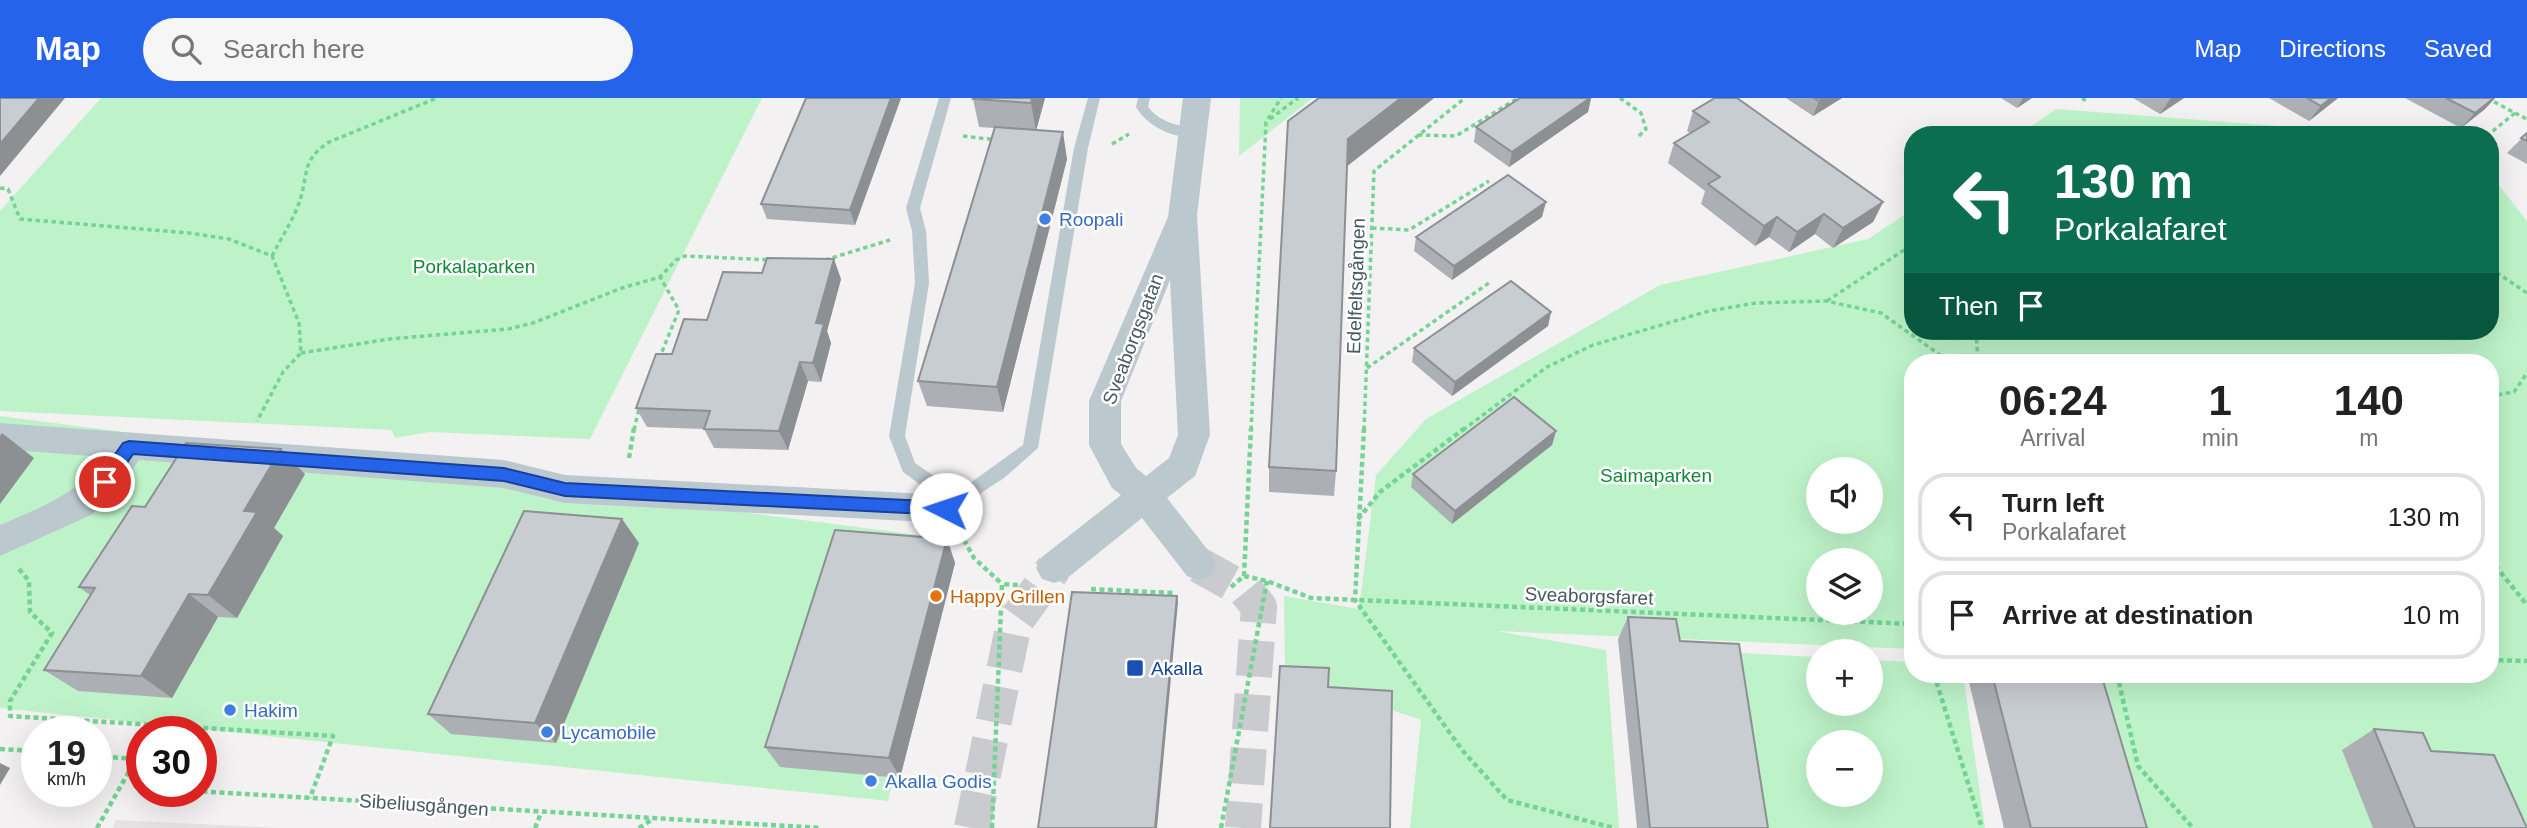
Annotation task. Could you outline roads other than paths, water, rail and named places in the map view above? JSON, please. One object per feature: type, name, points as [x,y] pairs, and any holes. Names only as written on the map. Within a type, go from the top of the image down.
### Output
[{"type":"street","name":"Sveaborgsgatan","points":[[1042,577],[1182,466],[1194,435],[1182,215],[1197,98]]},
{"type":"street","name":"Sveaborgsgatan","points":[[1182,215],[1105,401],[1105,445],[1125,478],[1145,496],[1199,565]]},
{"type":"street","points":[[0,436],[129,448],[504,474],[565,489],[946,509]]},
{"type":"street","points":[[8,554],[79,505],[105,482],[129,448]]},
{"type":"lane","points":[[946,98],[913,208],[919,231],[922,283],[897,436],[909,467],[928,481],[946,509],[1030,447],[1081,148],[1094,98]]},
{"type":"lane","points":[[1144,98],[1142,107],[1149,117],[1168,128],[1192,133]]},
{"type":"tunnel","points":[[1199,565],[1246,591],[1259,607],[1243,828]]},
{"type":"tunnel","points":[[972,828],[1014,623],[1054,568]]},
{"type":"place","name":"Roopali","points":[[1045,219]]},
{"type":"place","name":"Happy Grillen","points":[[936,596]]},
{"type":"place","name":"Akalla","points":[[1135,668]]},
{"type":"place","name":"Hakim","points":[[230,710]]},
{"type":"place","name":"Lycamobile","points":[[547,732]]},
{"type":"place","name":"Akalla Godis","points":[[871,781]]},
{"type":"park label","name":"Porkalaparken","points":[[474,266]]},
{"type":"park label","name":"Saimaparken","points":[[1656,475]]}]
